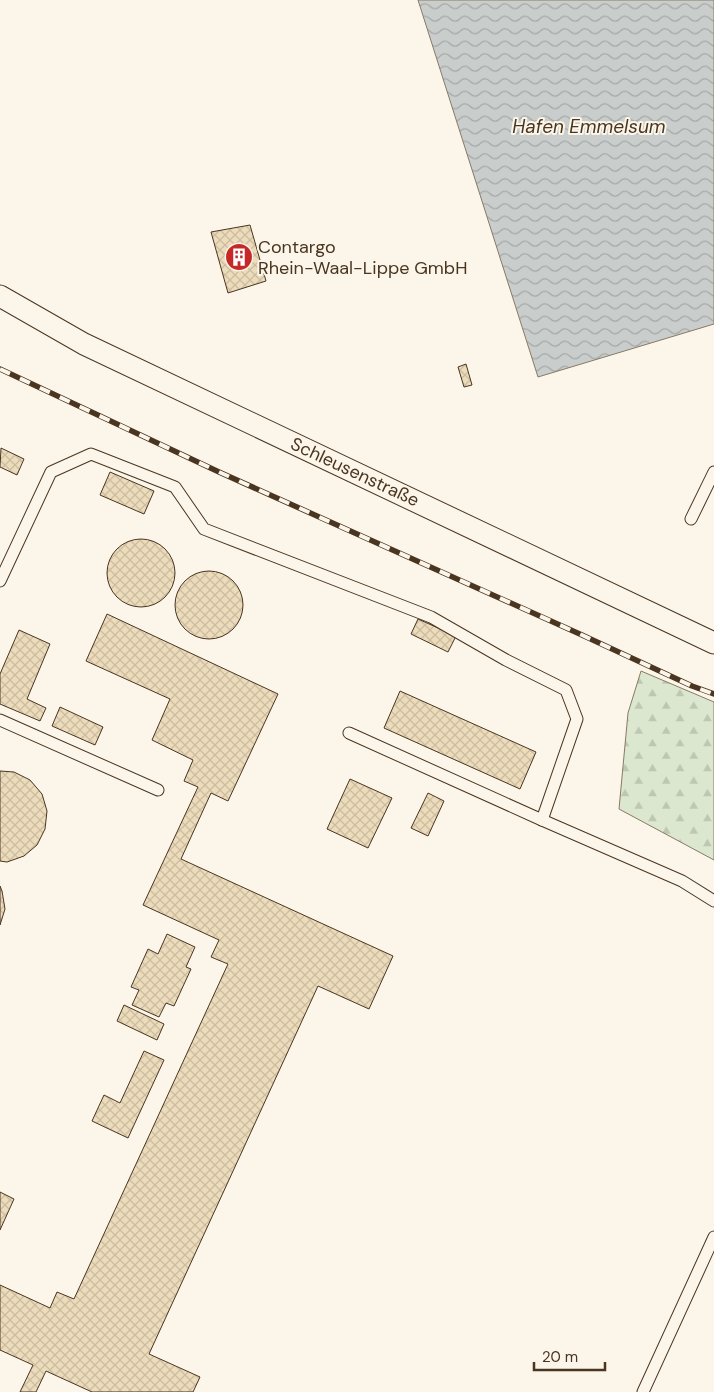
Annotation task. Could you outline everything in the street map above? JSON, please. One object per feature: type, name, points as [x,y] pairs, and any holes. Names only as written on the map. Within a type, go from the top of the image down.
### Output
[{"type":"street","name":"Schleusenstraße","points":[[0,296],[84,344],[714,643]]},
{"type":"lane","points":[[0,581],[51,472],[91,454],[175,487],[204,529],[431,617],[506,660],[566,690],[577,719],[542,820]]},
{"type":"lane","points":[[691,519],[714,472]]},
{"type":"lane","points":[[0,720],[158,790]]},
{"type":"lane","points":[[349,733],[682,881],[714,900]]},
{"type":"lane","points":[[643,1392],[714,1237]]},
{"type":"green space","points":[[641,671],[714,702],[714,860],[619,809],[628,713]]},
{"type":"water","name":"Hafen Emmelsum","points":[[418,0],[714,0],[714,324],[538,377]]},
{"type":"building","name":"Contargo Rhein-Waal-Lippe GmbH","points":[[250,225],[266,281],[228,293],[211,232]]},
{"type":"building","points":[[466,364],[472,385],[464,387],[458,367]]},
{"type":"building","points":[[1,448],[24,459],[17,475],[0,467]]},
{"type":"building","points":[[110,472],[154,491],[144,514],[100,495]]},
{"type":"building","points":[[141,539],[154,542],[165,549],[172,560],[175,573],[172,586],[165,597],[154,604],[141,607],[128,604],[117,597],[110,586],[107,573],[110,560],[117,549],[128,542]]},
{"type":"building","points":[[209,571],[222,574],[233,581],[240,592],[243,605],[240,618],[233,629],[222,636],[209,639],[196,636],[185,629],[178,618],[175,605],[178,592],[185,581],[196,574]]},
{"type":"building","points":[[107,614],[278,694],[228,801],[211,793],[181,859],[393,956],[369,1009],[318,986],[149,1354],[200,1377],[193,1392],[92,1392],[46,1371],[36,1392],[20,1392],[33,1365],[0,1350],[0,1285],[50,1308],[57,1292],[74,1299],[228,964],[211,957],[219,940],[143,905],[198,787],[184,781],[193,760],[152,740],[170,699],[86,661]]},
{"type":"building","points":[[418,619],[456,636],[448,652],[411,634]]},
{"type":"building","points":[[19,630],[50,644],[27,699],[46,708],[40,721],[0,704],[0,674]]},
{"type":"building","points":[[400,691],[536,752],[520,789],[384,728]]},
{"type":"building","points":[[60,707],[103,727],[95,745],[52,726]]},
{"type":"building","points":[[0,771],[14,772],[30,780],[42,794],[47,811],[45,829],[37,845],[24,856],[7,862],[0,861]]},
{"type":"building","points":[[350,779],[392,798],[368,848],[327,829]]},
{"type":"building","points":[[428,793],[444,801],[428,836],[411,828]]},
{"type":"building","points":[[0,886],[5,909],[0,925]]},
{"type":"building","points":[[167,934],[195,947],[186,967],[191,969],[174,1006],[166,1003],[159,1017],[132,1005],[139,990],[131,987],[148,949],[158,954]]},
{"type":"building","points":[[124,1005],[164,1024],[157,1040],[117,1021]]},
{"type":"building","points":[[144,1051],[164,1060],[128,1138],[92,1121],[104,1095],[120,1103]]},
{"type":"building","points":[[0,1192],[14,1199],[0,1230]]},
{"type":"railway","points":[[0,369],[219,472],[692,686],[714,694]]},
{"type":"place","name":"Contargo Rhein-Waal-Lippe GmbH","points":[[239,257]]}]
